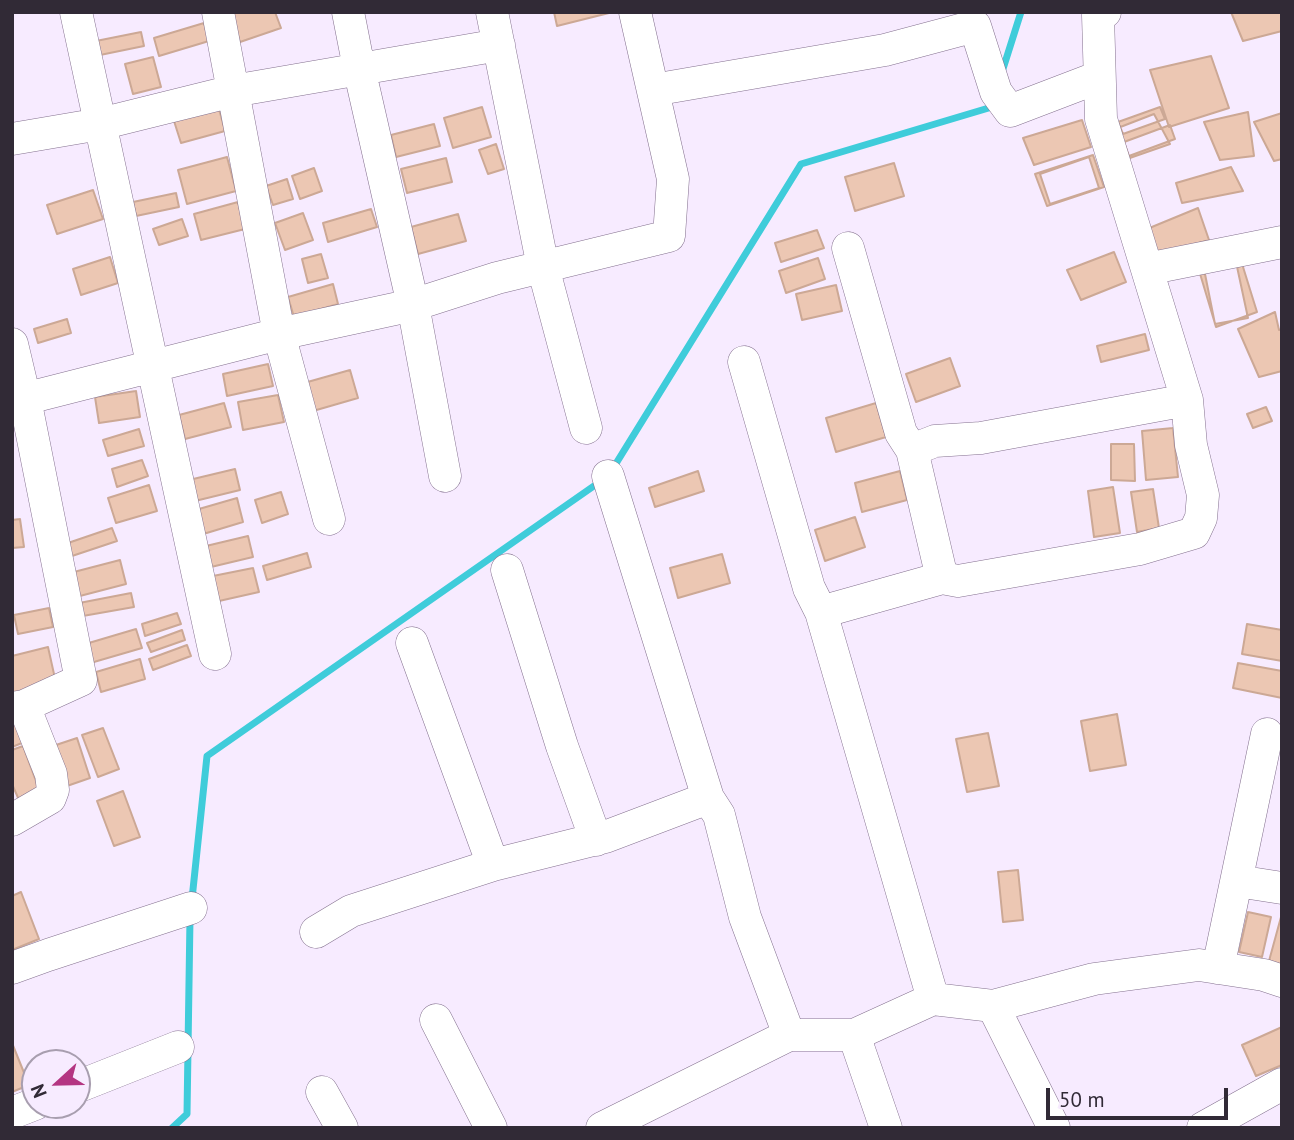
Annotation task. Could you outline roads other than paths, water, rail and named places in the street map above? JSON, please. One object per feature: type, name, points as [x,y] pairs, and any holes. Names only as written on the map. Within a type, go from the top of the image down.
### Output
[{"type":"street","points":[[76,12],[215,654]]},
{"type":"street","points":[[218,12],[279,334],[330,519]]},
{"type":"street","points":[[348,12],[413,305],[445,476]]},
{"type":"street","points":[[492,12],[543,267],[586,428]]},
{"type":"street","points":[[19,401],[279,334],[413,305],[497,278],[669,236],[673,179],[635,12]]},
{"type":"street","points":[[821,612],[942,578],[958,581],[1140,549],[1194,533],[1201,518],[1203,495],[1191,445],[1187,400],[1101,119],[1098,15],[1105,12]]},
{"type":"street","points":[[653,90],[885,50],[975,26],[996,92],[1010,111],[1099,77]]},
{"type":"street","points":[[12,139],[100,124],[233,91],[499,45]]},
{"type":"street","points":[[1147,269],[1282,242]]},
{"type":"street","points":[[848,248],[901,433],[912,450],[942,578]]},
{"type":"street","points":[[12,344],[19,401],[81,680],[18,707],[51,774],[53,790],[50,798],[12,820]]},
{"type":"street","points":[[744,362],[809,588],[821,612],[933,999]]},
{"type":"street","points":[[912,450],[935,441],[981,438],[1187,400]]},
{"type":"street","points":[[608,477],[708,798],[719,815],[745,917],[789,1035]]},
{"type":"street","points":[[507,570],[562,746],[596,840]]},
{"type":"street","points":[[412,643],[493,865]]},
{"type":"street","points":[[1219,968],[1237,881],[1270,776],[1267,734]]},
{"type":"street","points":[[316,932],[351,911],[493,865],[596,840],[708,798]]},
{"type":"street","points":[[1237,881],[1282,888]]},
{"type":"street","points":[[12,968],[191,908]]},
{"type":"street","points":[[602,1128],[789,1035],[854,1035],[933,999],[993,1006],[1094,979],[1199,965],[1264,975],[1282,981]]},
{"type":"street","points":[[993,1006],[1054,1128]]},
{"type":"street","points":[[436,1020],[491,1128]]},
{"type":"street","points":[[854,1035],[886,1128]]},
{"type":"street","points":[[91,1081],[178,1047]]},
{"type":"street","points":[[1203,1128],[1282,1084]]},
{"type":"street","points":[[322,1092],[342,1128]]},
{"type":"waterway","points":[[1002,72],[1021,12]]},
{"type":"waterway","points":[[612,470],[801,164],[992,107],[992,104]]},
{"type":"waterway","points":[[192,899],[207,756],[601,481]]},
{"type":"waterway","points":[[172,1128],[187,1114],[190,918]]}]
